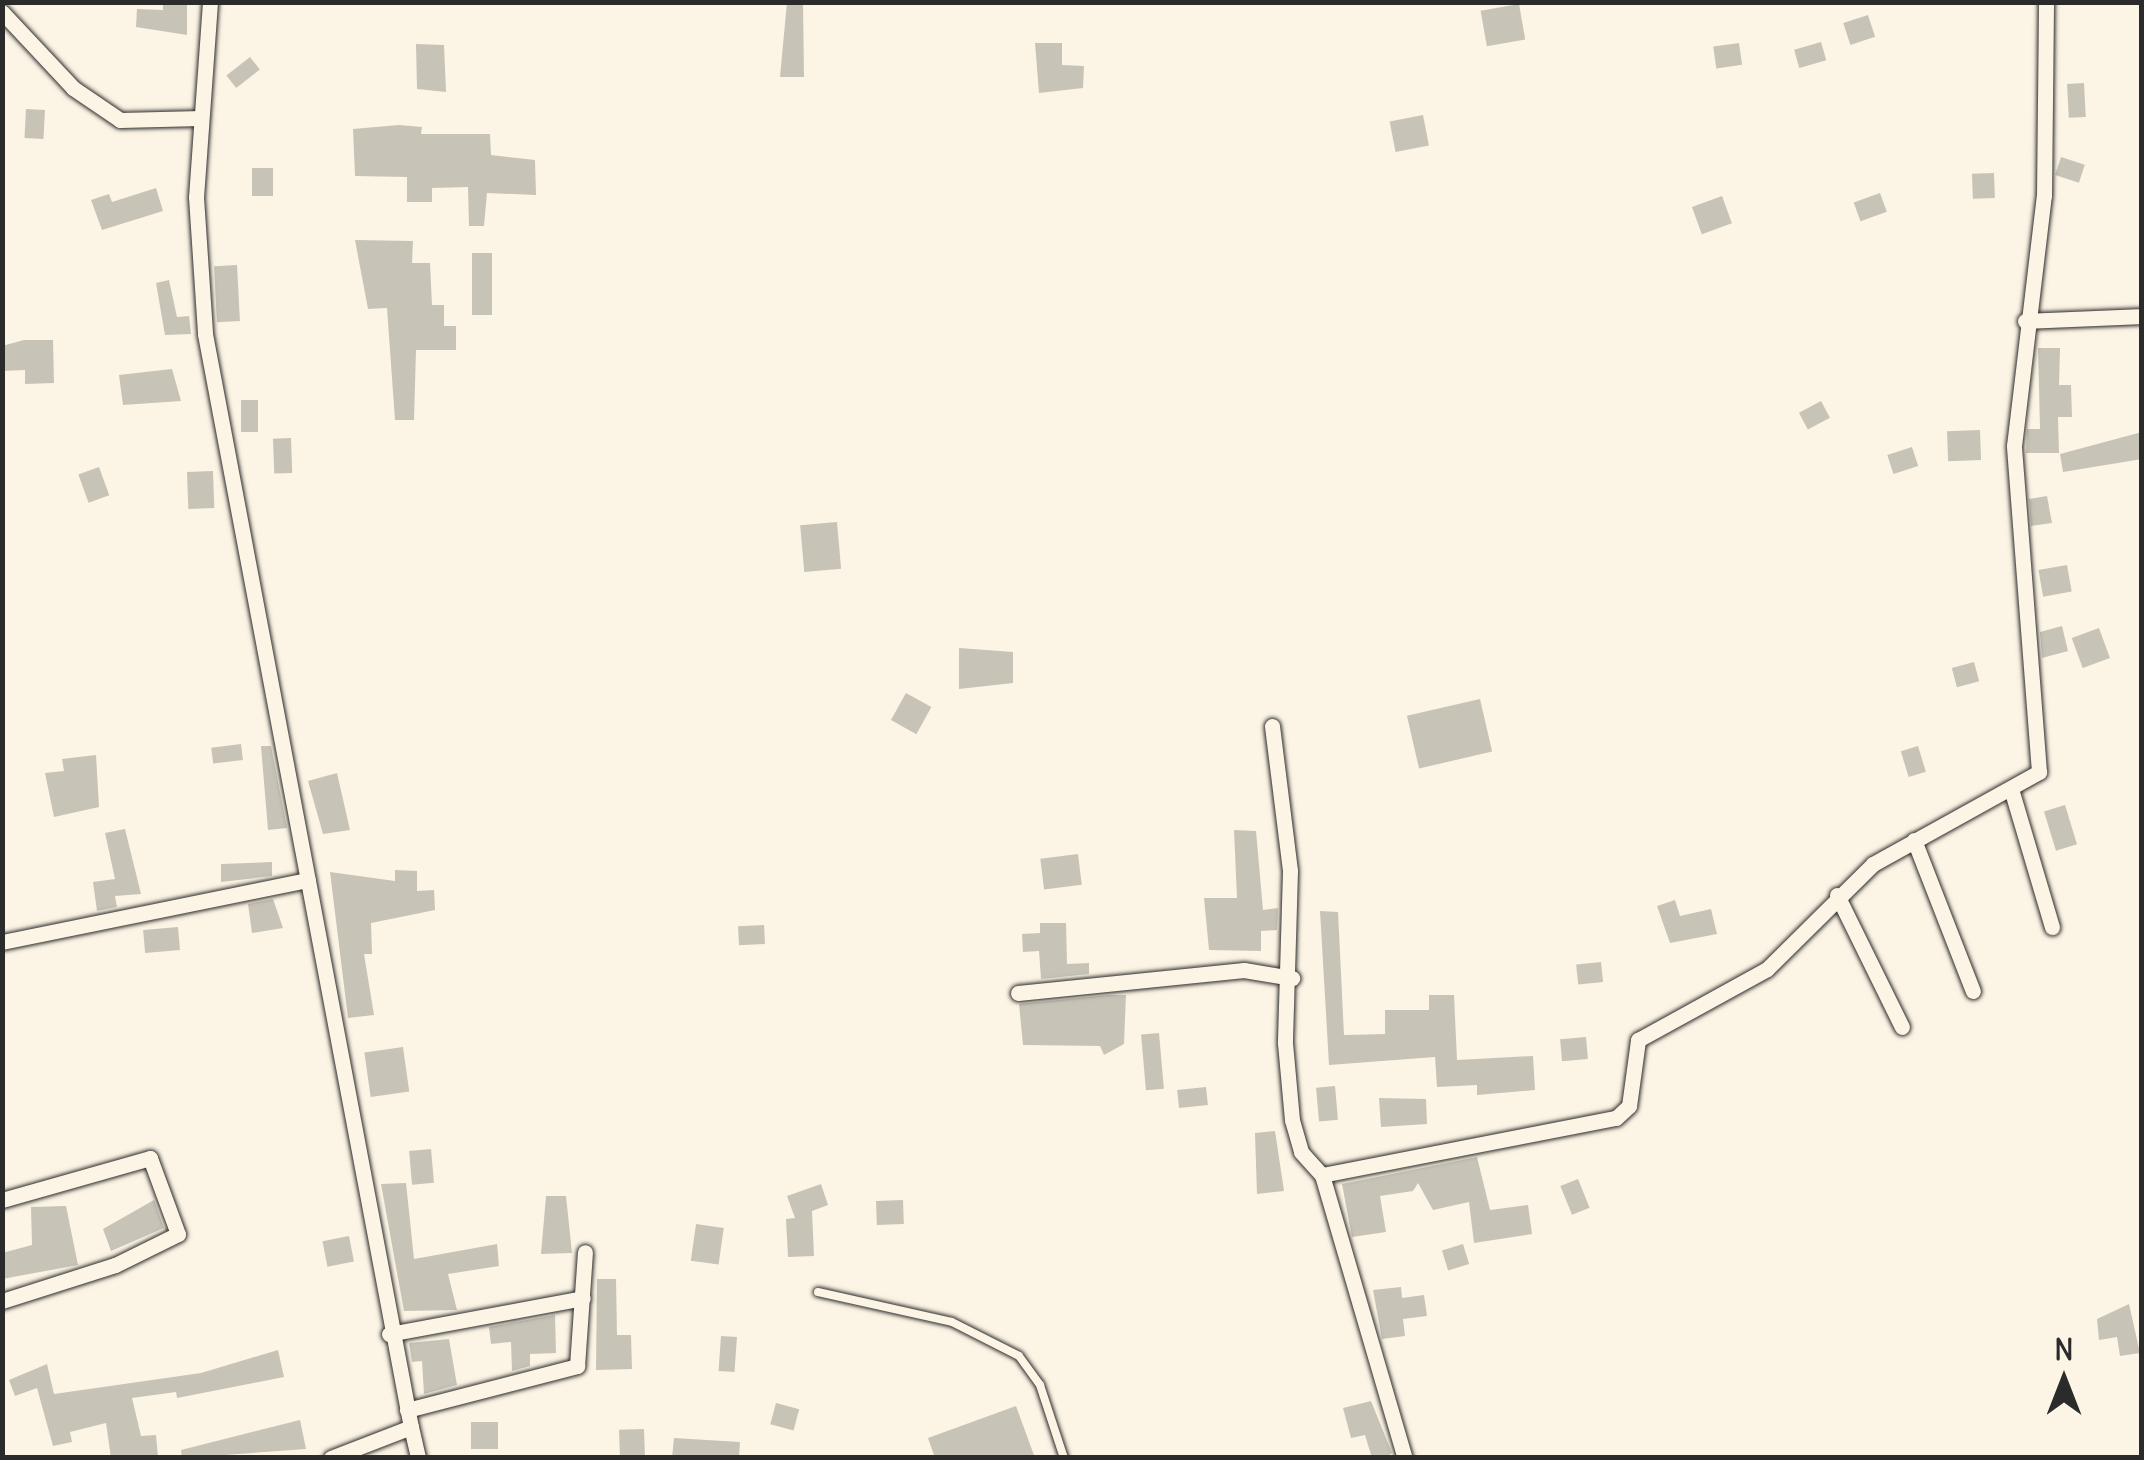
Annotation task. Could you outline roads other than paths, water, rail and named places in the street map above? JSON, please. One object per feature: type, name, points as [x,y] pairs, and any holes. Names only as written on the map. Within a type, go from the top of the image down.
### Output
[{"type":"street","points":[[210,2],[196,228],[206,334],[389,1334],[418,1458]]},
{"type":"street","points":[[1322,1174],[1616,1118],[1629,1106],[1638,1040],[1737,991],[1837,895],[1914,840],[2012,792],[2039,772],[2042,756],[2015,522],[2026,321],[2050,114],[2046,2]]},
{"type":"street","points":[[2,12],[72,88],[120,120],[201,118]]},
{"type":"street","points":[[2026,321],[2142,316]]},
{"type":"street","points":[[1272,726],[1290,871],[1292,978],[1285,1043],[1292,1120],[1304,1160],[1322,1174],[1405,1458]]},
{"type":"street","points":[[2012,792],[2052,927]]},
{"type":"street","points":[[1914,840],[1973,991]]},
{"type":"street","points":[[2,942],[308,880]]},
{"type":"street","points":[[1837,895],[1902,1026]]},
{"type":"street","points":[[1018,992],[1244,970],[1292,978]]},
{"type":"street","points":[[2,1200],[150,1158],[178,1234],[114,1265],[2,1301]]},
{"type":"street","points":[[331,1458],[409,1418],[576,1366],[585,1252]]},
{"type":"street","points":[[389,1334],[584,1298]]},
{"type":"lane","points":[[818,1292],[952,1322],[1020,1356],[1040,1385],[1064,1458]]}]
